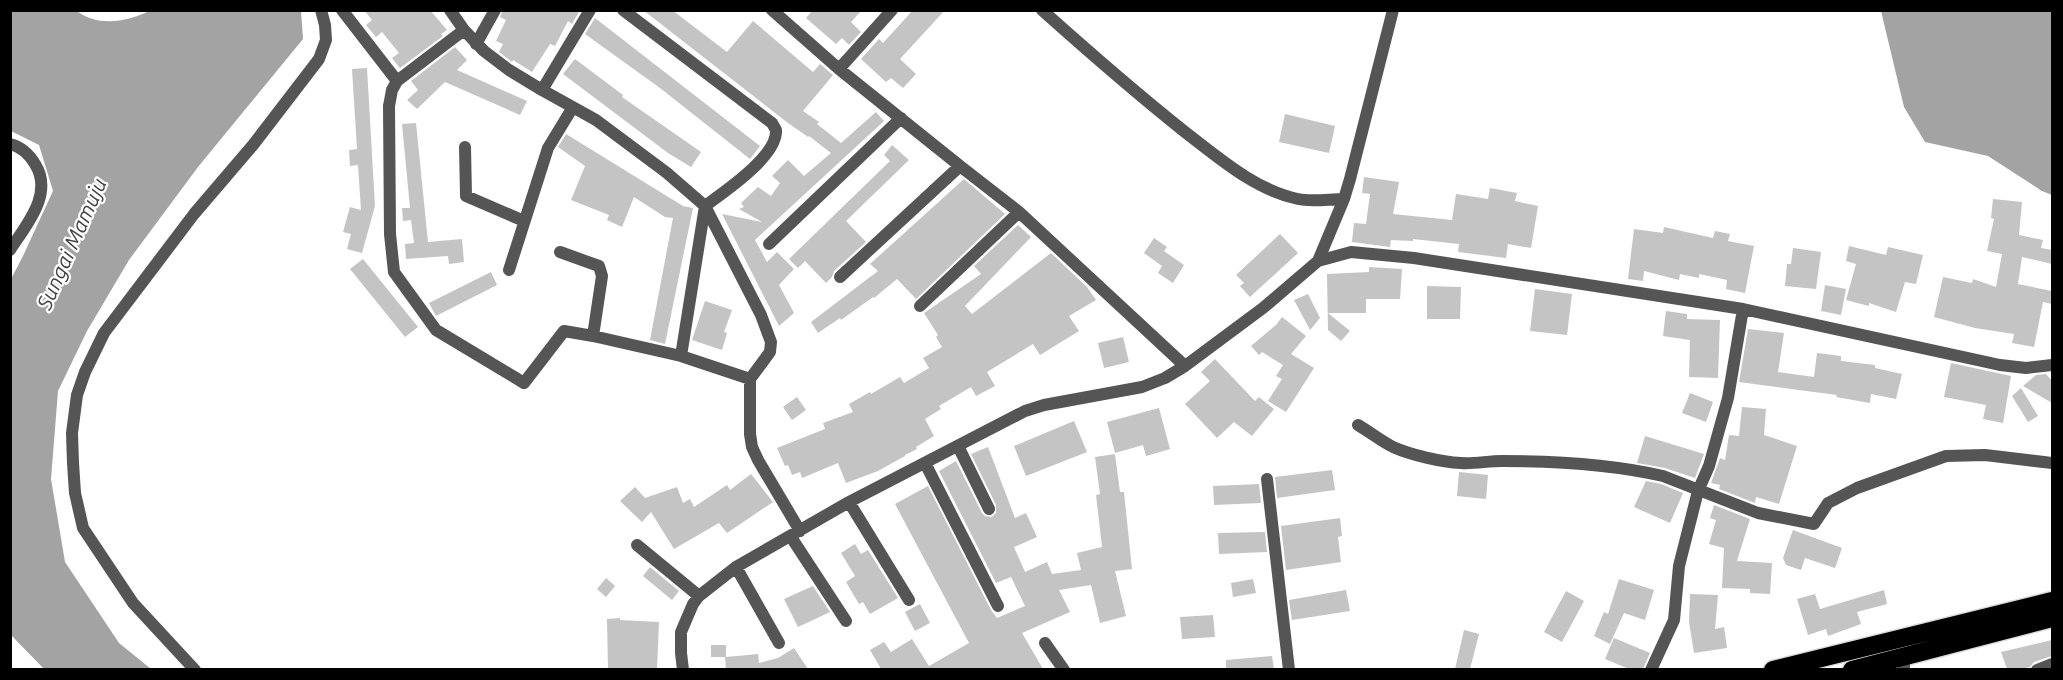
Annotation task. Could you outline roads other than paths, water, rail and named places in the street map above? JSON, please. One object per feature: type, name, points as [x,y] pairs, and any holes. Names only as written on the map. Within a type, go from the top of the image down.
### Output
[{"type":"highway","points":[[1773,669],[2052,601]]},
{"type":"highway","points":[[1852,669],[1908,660],[2052,618]]},
{"type":"highway","points":[[1908,660],[1909,635]]},
{"type":"street","points":[[195,669],[133,603],[83,528],[75,493],[73,463],[72,433],[77,395],[85,372],[104,333],[194,214],[253,145],[319,59],[326,40],[321,10]]},
{"type":"street","points":[[342,10],[397,81]]},
{"type":"street","points":[[450,10],[476,44],[509,70],[596,120],[667,173],[705,207],[761,315],[771,342],[770,352],[750,379],[749,411],[752,447],[796,534],[846,621]]},
{"type":"street","points":[[476,44],[495,10]]},
{"type":"street","points":[[542,90],[590,10]]},
{"type":"street","points":[[623,10],[772,123],[776,130],[773,145],[761,159],[741,179],[705,207],[681,356]]},
{"type":"street","points":[[839,69],[892,10]]},
{"type":"street","points":[[1042,10],[1134,92],[1214,155],[1255,183],[1300,200],[1344,199]]},
{"type":"street","points":[[1318,261],[1350,179],[1393,10]]},
{"type":"street","points":[[778,13],[839,69],[1019,212],[1185,366]]},
{"type":"street","points":[[464,30],[397,81],[392,90],[389,106],[390,234],[394,272],[436,330],[524,383],[564,331],[681,356],[750,379]]},
{"type":"street","points":[[509,270],[548,148],[573,107]]},
{"type":"street","points":[[769,244],[901,118]]},
{"type":"street","points":[[10,144],[24,150],[31,158],[38,168],[42,188],[32,217],[10,250]]},
{"type":"street","points":[[465,147],[466,196],[524,221]]},
{"type":"street","points":[[840,277],[960,166]]},
{"type":"street","points":[[920,306],[1019,212]]},
{"type":"street","points":[[560,252],[599,266],[602,276],[593,336]]},
{"type":"street","points":[[683,669],[681,632],[687,614],[699,596],[736,567],[849,502],[1025,411],[1044,405],[1142,387],[1165,378],[1185,366],[1263,308],[1318,261],[1351,252],[1379,254],[1743,309],[2000,365],[2026,368],[2052,365]]},
{"type":"street","points":[[1651,669],[1674,620],[1679,566],[1698,491],[1709,466],[1728,398],[1743,309]]},
{"type":"street","points":[[1358,424],[1393,447],[1417,455],[1461,463],[1502,461],[1623,468],[1663,476],[1758,513],[1814,524],[1828,503],[1857,488],[1946,456],[1985,455],[2052,462]]},
{"type":"street","points":[[958,446],[989,509]]},
{"type":"street","points":[[925,463],[998,606]]},
{"type":"street","points":[[1267,479],[1289,669]]},
{"type":"street","points":[[849,502],[909,600]]},
{"type":"street","points":[[637,545],[699,596]]},
{"type":"street","points":[[736,567],[779,643]]},
{"type":"street","points":[[1045,643],[1064,669]]},
{"type":"street","points":[[2037,669],[2052,664]]},
{"type":"water","name":"Sungai Mamuju","points":[[11,10],[77,11],[103,21],[132,18],[149,11],[301,11],[303,39],[198,167],[129,260],[87,331],[58,391],[51,479],[65,562],[119,643],[151,669],[44,669],[11,635],[11,279],[53,191],[39,145],[11,131]]},
{"type":"water","points":[[1881,11],[2052,11],[2052,195],[1988,156],[1925,142],[1904,107]]}]
